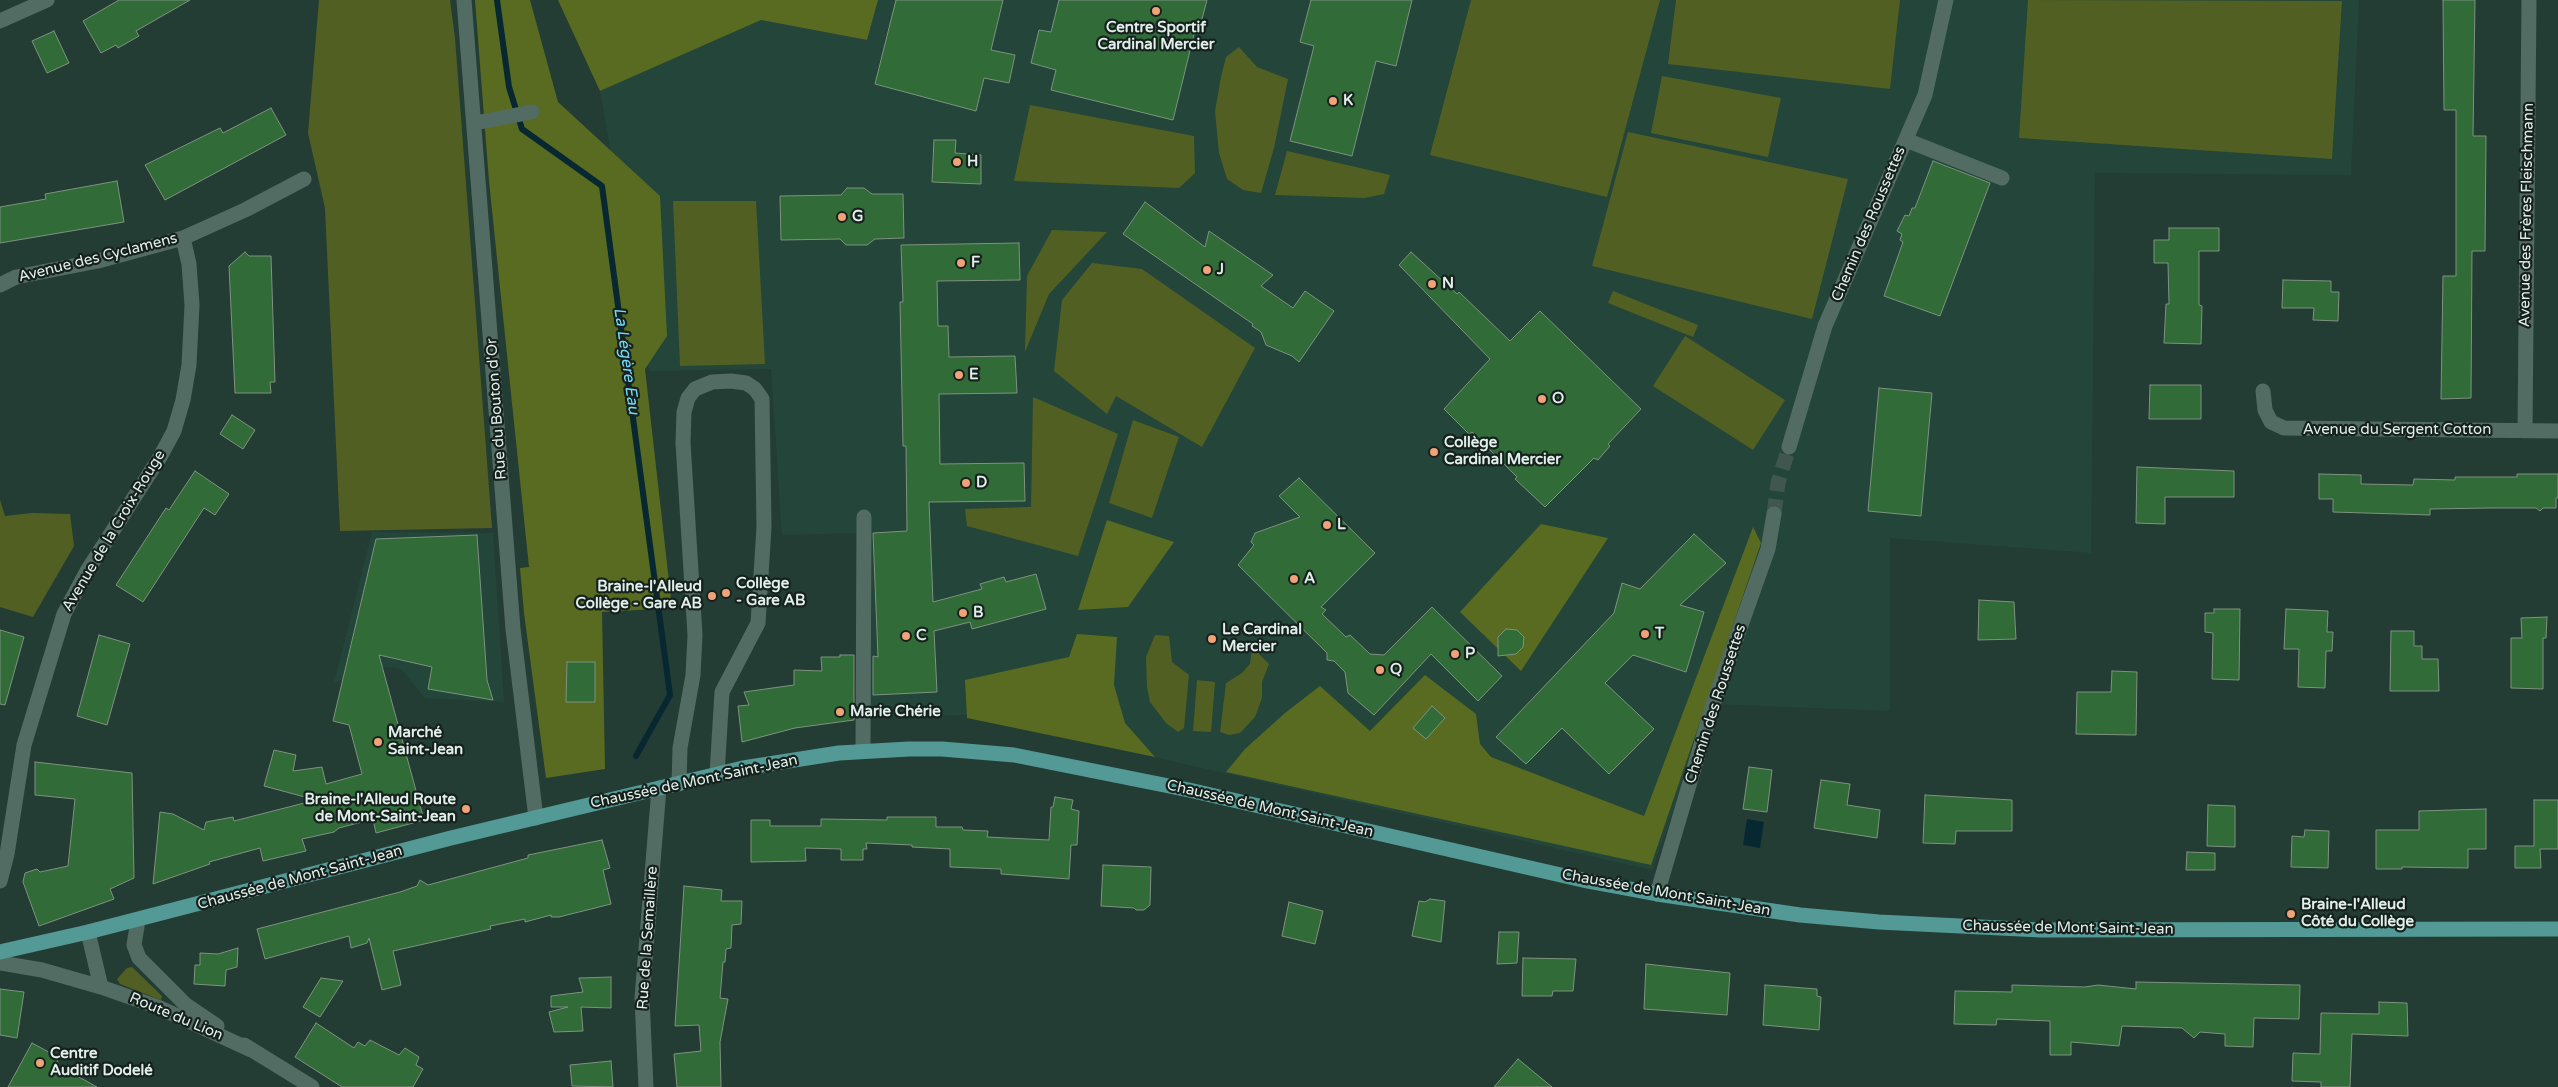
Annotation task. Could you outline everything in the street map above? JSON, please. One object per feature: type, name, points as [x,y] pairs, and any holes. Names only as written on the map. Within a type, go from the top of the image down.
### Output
[{"type":"main road","name":"Chaussée de Mont Saint-Jean","points":[[0,952],[138,920],[536,818],[717,774],[780,761],[863,750],[942,749],[1014,755],[1189,790],[1569,877],[1657,894],[1746,908],[1850,919],[2041,930],[2558,929]]},
{"type":"street","points":[[0,22],[47,0]]},
{"type":"street","name":"Rue du Bouton d'Or","points":[[464,0],[513,629],[536,818]]},
{"type":"street","name":"Chemin des Roussettes","points":[[1789,448],[1825,326],[1925,95],[1946,0]]},
{"type":"street","name":"Avenue des Frères Fleischmann","points":[[2525,431],[2529,0]]},
{"type":"street","points":[[475,123],[532,112]]},
{"type":"street","points":[[1906,140],[2002,178]]},
{"type":"street","name":"Avenue des Cyclamens","points":[[0,285],[16,276],[98,261],[183,238],[245,210],[304,179]]},
{"type":"street","name":"Avenue de la Croix-Rouge","points":[[0,882],[7,854],[24,746],[64,614],[87,571],[160,457],[174,431],[183,400],[189,365],[192,305],[189,264],[183,238]]},
{"type":"street","points":[[679,784],[680,748],[693,675],[696,635],[683,443],[684,412],[688,398],[695,389],[712,382],[730,381],[746,383],[755,388],[762,399],[764,527],[758,623],[722,692],[717,774]]},
{"type":"street","name":"Avenue du Sergent Cotton","points":[[2262,391],[2265,410],[2271,422],[2284,428],[2558,431]]},
{"type":"street","name":"Chemin des Roussettes","points":[[1657,894],[1713,704],[1768,549],[1774,514]]},
{"type":"street","points":[[863,750],[864,517]]},
{"type":"street","name":"Rue de la Semaillère","points":[[646,1087],[642,998],[660,788]]},
{"type":"street","name":"Route du Lion","points":[[138,920],[134,945],[139,958],[186,1005],[251,1050],[312,1087]]},
{"type":"street","points":[[88,932],[101,987]]},
{"type":"street","name":"Route du Lion","points":[[0,963],[42,970],[101,987],[158,1007],[251,1050]]},
{"type":"shaded area","name":"Collège Cardinal Mercier","points":[[878,0],[2359,0],[2351,175],[2095,173],[2091,553],[1890,538],[1890,711],[1713,704],[1652,870],[968,715],[857,718],[861,533],[782,535],[771,369],[649,371],[600,91],[761,20],[867,40]]},
{"type":"shaded area","points":[[372,532],[493,533],[504,702],[425,698],[401,669],[373,665],[334,683]]},
{"type":"green space","points":[[319,0],[450,0],[455,38],[492,528],[340,531],[325,208],[308,133]]},
{"type":"green space","points":[[475,0],[530,0],[558,102],[660,196],[667,336],[645,369],[672,608],[602,612],[605,769],[546,778],[524,613],[520,568],[529,567],[489,181]]},
{"type":"green space","points":[[558,0],[878,0],[867,40],[761,20],[600,91]]},
{"type":"green space","points":[[1471,0],[1660,0],[1607,197],[1430,155]]},
{"type":"green space","points":[[1676,0],[1900,0],[1890,89],[1668,64]]},
{"type":"green space","points":[[2028,0],[2342,1],[2332,159],[2019,138]]},
{"type":"green space","points":[[1239,47],[1257,67],[1288,79],[1274,148],[1261,193],[1243,190],[1227,179],[1219,153],[1215,111],[1221,77],[1226,57]]},
{"type":"green space","points":[[1662,76],[1781,98],[1768,157],[1651,133]]},
{"type":"green space","points":[[1030,105],[1194,136],[1195,173],[1179,188],[1014,181]]},
{"type":"green space","points":[[1628,132],[1848,179],[1812,319],[1592,266]]},
{"type":"green space","points":[[1287,151],[1390,175],[1384,194],[1365,198],[1275,195]]},
{"type":"green space","points":[[673,201],[756,201],[765,364],[680,366]]},
{"type":"green space","points":[[1052,230],[1107,232],[1049,294],[1025,352],[1027,276]]},
{"type":"green space","points":[[1092,263],[1142,269],[1255,348],[1202,447],[1116,396],[1107,414],[1054,371],[1062,300]]},
{"type":"green space","points":[[1613,291],[1698,325],[1693,337],[1608,303]]},
{"type":"green space","points":[[1685,336],[1785,400],[1753,450],[1653,386]]},
{"type":"green space","points":[[1033,397],[1118,434],[1078,556],[967,526],[965,509],[1031,507]]},
{"type":"green space","points":[[1133,420],[1179,437],[1152,518],[1109,503]]},
{"type":"green space","points":[[0,500],[5,516],[32,513],[70,514],[74,546],[33,617],[0,607]]},
{"type":"green space","points":[[1107,520],[1174,542],[1128,607],[1078,610]]},
{"type":"green space","points":[[1541,524],[1608,538],[1521,671],[1460,612]]},
{"type":"green space","points":[[1753,527],[1761,543],[1651,865],[1226,772],[1245,749],[1285,713],[1320,686],[1370,731],[1425,675],[1476,714],[1480,744],[1491,757],[1644,816]]},
{"type":"green space","points":[[1077,634],[1117,637],[1114,685],[1125,723],[1155,757],[967,718],[965,680],[1069,657]]},
{"type":"green space","points":[[1155,635],[1169,636],[1172,662],[1189,675],[1184,728],[1178,732],[1166,723],[1150,702],[1147,687],[1146,657]]},
{"type":"green space","points":[[1261,645],[1264,648],[1259,654],[1269,664],[1262,682],[1262,698],[1255,717],[1240,733],[1229,735],[1220,732],[1226,683],[1242,673],[1250,664],[1252,648]]},
{"type":"green space","points":[[1197,680],[1215,682],[1211,732],[1193,731]]},
{"type":"green space","points":[[132,967],[162,996],[161,1000],[120,984],[117,979],[127,968]]},
{"type":"water","points":[[1747,819],[1764,822],[1760,848],[1743,845]]},
{"type":"building","points":[[119,0],[190,0],[136,31],[139,36],[118,48],[116,45],[101,53],[83,21]]},
{"type":"building","points":[[896,0],[1003,0],[991,50],[1015,55],[1009,83],[984,78],[976,111],[875,84]]},
{"type":"building","points":[[1059,0],[1207,0],[1201,23],[1197,22],[1173,120],[1051,90],[1056,70],[1031,63],[1039,30],[1051,32]]},
{"type":"building","name":"K","points":[[1311,0],[1412,0],[1396,66],[1376,61],[1352,156],[1290,141],[1314,46],[1300,42]]},
{"type":"building","points":[[2443,0],[2475,0],[2473,136],[2486,136],[2485,251],[2472,251],[2471,398],[2441,399],[2443,276],[2456,276],[2456,110],[2444,110]]},
{"type":"building","points":[[54,31],[69,63],[47,73],[32,41]]},
{"type":"building","points":[[271,108],[286,135],[165,200],[145,165],[220,128],[223,133]]},
{"type":"building","name":"H","points":[[934,140],[956,140],[955,153],[981,155],[981,184],[932,182]]},
{"type":"building","points":[[1933,161],[1990,183],[1940,316],[1884,296],[1903,242],[1900,240],[1902,234],[1897,231],[1905,215],[1909,216],[1912,208],[1915,208]]},
{"type":"building","points":[[117,181],[124,222],[0,243],[0,207],[46,199],[45,194]]},
{"type":"building","name":"G","points":[[847,188],[864,188],[872,194],[903,194],[904,238],[875,239],[867,245],[846,245],[840,239],[781,240],[780,196],[841,195]]},
{"type":"building","name":"J","points":[[1145,202],[1205,247],[1209,231],[1273,275],[1261,286],[1293,308],[1305,291],[1334,311],[1299,362],[1292,356],[1266,345],[1261,332],[1252,326],[1253,324],[1123,234]]},
{"type":"building","points":[[2169,228],[2219,228],[2219,251],[2199,251],[2199,305],[2202,306],[2201,344],[2164,343],[2166,304],[2169,304],[2168,263],[2154,263],[2154,240],[2169,240]]},
{"type":"building","points":[[1019,243],[1020,280],[937,281],[938,326],[948,326],[949,357],[1015,356],[1017,393],[939,394],[940,464],[1024,463],[1025,501],[929,502],[933,602],[982,589],[980,584],[1004,577],[1006,582],[1036,574],[1046,609],[972,629],[970,622],[934,631],[937,692],[873,695],[873,656],[878,657],[873,533],[907,531],[906,446],[903,446],[900,302],[903,302],[901,245]]},
{"type":"building","points":[[245,252],[249,256],[271,256],[275,382],[270,382],[271,393],[235,393],[229,266]]},
{"type":"building","name":"O","points":[[1411,252],[1457,294],[1459,292],[1510,341],[1540,311],[1641,409],[1608,444],[1610,446],[1598,460],[1594,458],[1545,507],[1515,479],[1517,477],[1472,432],[1469,434],[1444,409],[1490,359],[1399,265]]},
{"type":"building","points":[[2283,280],[2331,281],[2331,292],[2339,292],[2338,321],[2313,320],[2314,308],[2282,308]]},
{"type":"building","points":[[2150,385],[2201,385],[2201,419],[2149,419]]},
{"type":"building","points":[[1879,388],[1932,393],[1921,516],[1868,511]]},
{"type":"building","points":[[232,415],[255,430],[243,449],[220,434]]},
{"type":"building","points":[[2137,467],[2234,471],[2234,497],[2165,497],[2165,524],[2136,523]]},
{"type":"building","points":[[195,471],[229,494],[215,515],[204,508],[143,602],[116,585],[166,508],[169,510]]},
{"type":"building","points":[[2319,474],[2361,475],[2361,484],[2413,485],[2414,479],[2455,480],[2455,477],[2517,477],[2517,474],[2558,474],[2558,498],[2556,498],[2556,508],[2543,508],[2540,511],[2536,508],[2430,509],[2430,515],[2333,512],[2333,499],[2319,499]]},
{"type":"building","points":[[1299,478],[1375,553],[1321,607],[1326,610],[1322,614],[1346,637],[1350,635],[1370,654],[1384,655],[1432,607],[1502,676],[1478,701],[1431,654],[1374,715],[1348,693],[1345,672],[1334,661],[1327,660],[1327,653],[1238,565],[1254,545],[1251,542],[1255,533],[1300,517],[1279,496]]},
{"type":"building","name":"T","points":[[1694,534],[1726,563],[1680,605],[1704,612],[1686,672],[1633,655],[1605,683],[1654,729],[1609,774],[1562,728],[1526,764],[1496,737],[1614,613],[1622,583],[1640,589]]},
{"type":"building","points":[[477,535],[487,680],[493,700],[428,689],[432,667],[379,655],[424,820],[376,833],[373,819],[339,828],[334,832],[302,839],[306,851],[263,861],[260,848],[209,862],[210,864],[153,884],[160,812],[173,814],[204,830],[206,822],[233,817],[234,821],[316,800],[264,786],[274,750],[296,755],[293,771],[322,767],[326,784],[362,774],[349,725],[333,721],[376,539]]},
{"type":"building","points":[[1979,600],[2014,602],[2016,639],[1978,640]]},
{"type":"building","points":[[2214,609],[2240,609],[2239,680],[2212,679],[2213,633],[2205,632],[2205,613],[2214,613]]},
{"type":"building","points":[[2286,609],[2328,611],[2327,632],[2333,632],[2332,651],[2326,651],[2325,688],[2298,687],[2299,649],[2284,649]]},
{"type":"building","points":[[2547,617],[2546,638],[2543,638],[2543,689],[2511,688],[2511,638],[2522,638],[2521,618]]},
{"type":"building","points":[[1506,629],[1517,630],[1524,637],[1523,647],[1516,654],[1498,656],[1498,637]]},
{"type":"building","points":[[0,630],[24,637],[5,705],[0,704]]},
{"type":"building","points":[[2391,631],[2414,631],[2414,646],[2422,646],[2422,659],[2438,659],[2439,691],[2390,691]]},
{"type":"building","points":[[99,635],[130,644],[107,725],[77,716]]},
{"type":"building","points":[[840,655],[854,655],[854,720],[795,728],[742,742],[738,706],[749,705],[744,692],[794,685],[794,670],[822,671],[821,657],[840,657]]},
{"type":"building","points":[[567,662],[595,662],[595,702],[566,702]]},
{"type":"building","points":[[2112,671],[2137,672],[2136,735],[2076,734],[2077,692],[2111,692]]},
{"type":"building","points":[[1432,706],[1445,718],[1426,739],[1413,728]]},
{"type":"building","points":[[35,762],[132,773],[134,878],[110,889],[114,899],[39,926],[23,882],[25,873],[37,869],[40,872],[68,866],[75,799],[35,795]]},
{"type":"building","points":[[1749,767],[1772,770],[1767,812],[1743,809]]},
{"type":"building","points":[[1821,780],[1850,784],[1847,805],[1880,810],[1877,838],[1814,828]]},
{"type":"building","points":[[1925,795],[2012,800],[2012,831],[1956,831],[1955,844],[1923,843]]},
{"type":"building","points":[[1055,797],[1073,800],[1071,809],[1079,811],[1077,845],[1071,845],[1069,879],[1001,874],[1001,869],[950,867],[950,849],[912,847],[912,845],[866,843],[867,849],[863,849],[863,860],[841,860],[841,849],[805,848],[806,861],[751,862],[751,820],[770,820],[770,826],[821,826],[821,819],[887,820],[887,817],[936,817],[936,827],[962,827],[963,830],[988,831],[987,837],[1049,840],[1051,807],[1053,807]]},
{"type":"building","points":[[2534,800],[2558,800],[2558,849],[2540,849],[2541,868],[2515,868],[2515,846],[2534,846]]},
{"type":"building","points":[[2208,805],[2235,806],[2235,847],[2207,846]]},
{"type":"building","points":[[2486,809],[2486,849],[2468,849],[2468,868],[2402,867],[2402,869],[2376,869],[2376,830],[2419,830],[2419,811]]},
{"type":"building","points":[[2305,830],[2329,831],[2328,868],[2291,867],[2292,836],[2304,837]]},
{"type":"building","points":[[602,840],[610,868],[603,870],[611,904],[559,917],[551,917],[551,915],[525,922],[525,919],[490,926],[491,929],[393,951],[401,985],[382,990],[369,938],[367,943],[351,948],[349,936],[265,959],[257,929],[400,892],[417,886],[420,880],[428,885],[528,858],[528,855]]},
{"type":"building","points":[[2187,852],[2215,853],[2215,870],[2186,870]]},
{"type":"building","points":[[1103,865],[1151,867],[1150,905],[1144,910],[1101,906]]},
{"type":"building","points":[[684,886],[722,890],[721,901],[742,901],[741,924],[732,925],[731,948],[726,949],[725,962],[723,962],[720,998],[728,999],[720,1042],[721,1087],[677,1087],[674,1054],[701,1051],[699,1025],[675,1026]]},
{"type":"building","points":[[1430,899],[1445,901],[1441,942],[1412,936],[1419,901],[1425,902]]},
{"type":"building","points":[[1289,902],[1323,911],[1315,944],[1282,936]]},
{"type":"building","points":[[1499,932],[1519,932],[1517,963],[1497,964]]},
{"type":"building","points":[[238,948],[237,967],[226,970],[225,986],[194,984],[195,965],[200,965],[200,953],[218,954]]},
{"type":"building","points":[[1523,958],[1576,959],[1573,991],[1553,991],[1552,996],[1522,996]]},
{"type":"building","points":[[1646,964],[1730,973],[1727,1015],[1644,1009]]},
{"type":"building","points":[[611,977],[611,1008],[581,1007],[583,1031],[554,1032],[549,1012],[568,1007],[551,1007],[551,996],[583,992],[579,978]]},
{"type":"building","points":[[321,978],[343,981],[320,1017],[303,1007]]},
{"type":"building","points":[[2136,982],[2300,985],[2299,1019],[2254,1018],[2253,1047],[2225,1046],[2225,1034],[2200,1032],[2194,1038],[2182,1028],[2122,1026],[2119,1046],[2071,1042],[2071,1055],[2050,1055],[2050,1021],[1997,1019],[1996,1025],[1954,1024],[1955,991],[2012,992],[2012,985],[2085,987],[2098,985],[2136,989]]},
{"type":"building","points":[[1765,985],[1817,989],[1817,996],[1821,997],[1819,1030],[1763,1025]]},
{"type":"building","points":[[0,989],[24,992],[17,1038],[0,1035]]},
{"type":"building","points":[[2379,1002],[2407,1003],[2408,1036],[2352,1034],[2350,1087],[2321,1087],[2321,1082],[2292,1081],[2293,1053],[2320,1054],[2321,1013],[2379,1014]]},
{"type":"building","points":[[316,1023],[354,1048],[358,1042],[365,1046],[370,1040],[399,1055],[405,1048],[419,1057],[416,1065],[423,1069],[413,1087],[342,1087],[295,1057]]},
{"type":"building","name":"Centre Auditif Dodelé","points":[[32,1043],[56,1056],[59,1066],[97,1087],[8,1087]]},
{"type":"building","points":[[1518,1059],[1552,1087],[1494,1087]]},
{"type":"building","points":[[611,1061],[613,1087],[572,1086],[570,1065]]},
{"type":"waterway","name":"La Légère Eau","points":[[497,0],[509,87],[522,129],[602,186],[670,695],[636,756]]},
{"type":"tunnel","points":[[1774,514],[1778,483],[1789,447]]},
{"type":"place","name":"Centre Sportif Cardinal Mercier","points":[[1156,11]]},
{"type":"place","name":"K","points":[[1333,101]]},
{"type":"place","name":"H","points":[[957,162]]},
{"type":"place","name":"G","points":[[842,217]]},
{"type":"place","name":"F","points":[[961,263]]},
{"type":"place","name":"J","points":[[1207,270]]},
{"type":"place","name":"N","points":[[1432,284]]},
{"type":"place","name":"E","points":[[959,375]]},
{"type":"place","name":"O","points":[[1542,399]]},
{"type":"place","name":"Collège Cardinal Mercier","points":[[1434,452]]},
{"type":"place","name":"D","points":[[966,483]]},
{"type":"place","name":"L","points":[[1327,525]]},
{"type":"place","name":"A","points":[[1294,579]]},
{"type":"place","name":"Collège - Gare AB","points":[[726,593]]},
{"type":"place","name":"Braine-l'Alleud Collège - Gare AB","points":[[712,596]]},
{"type":"place","name":"B","points":[[963,613]]},
{"type":"place","name":"T","points":[[1645,634]]},
{"type":"place","name":"C","points":[[906,636]]},
{"type":"place","name":"Le Cardinal Mercier","points":[[1212,639]]},
{"type":"place","name":"P","points":[[1455,654]]},
{"type":"place","name":"Q","points":[[1380,670]]},
{"type":"place","name":"Marie Chérie","points":[[840,712]]},
{"type":"place","name":"Marché Saint-Jean","points":[[378,742]]},
{"type":"place","name":"Braine-l'Alleud Route de Mont-Saint-Jean","points":[[466,809]]},
{"type":"place","name":"Braine-l'Alleud Côté du Collège","points":[[2291,914]]},
{"type":"place","name":"Centre Auditif Dodelé","points":[[40,1063]]}]
